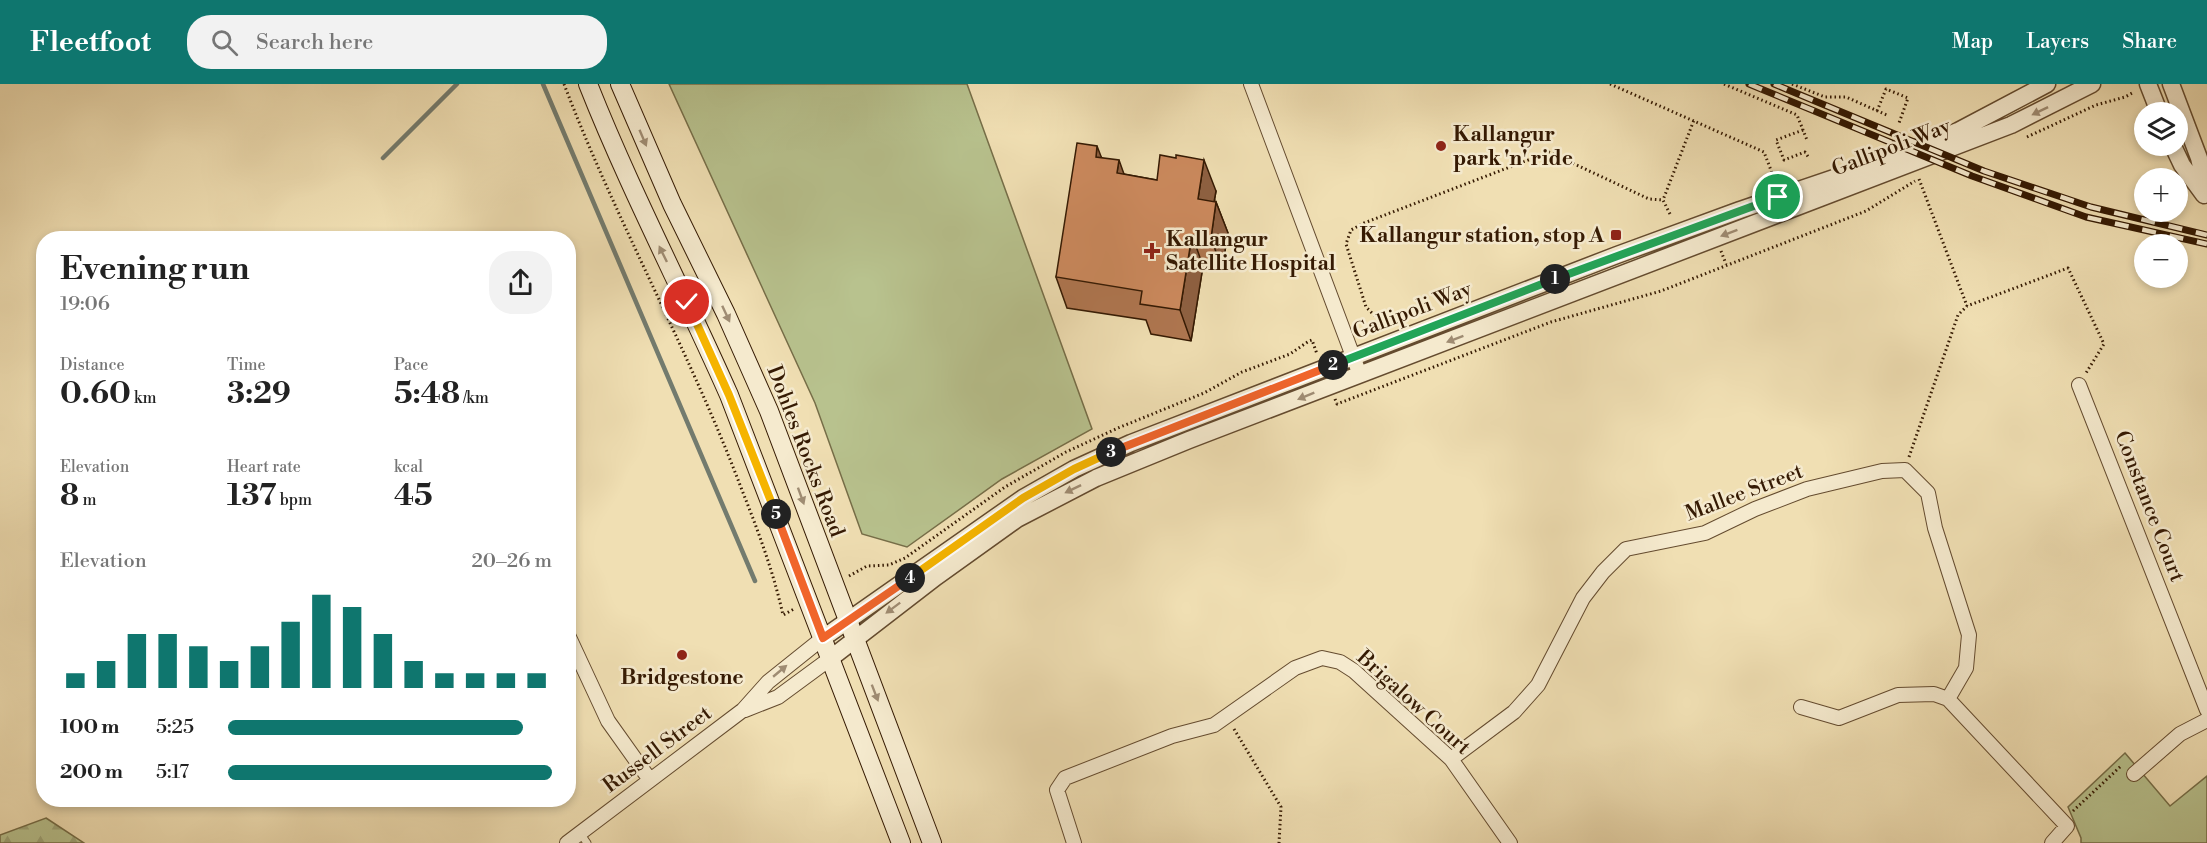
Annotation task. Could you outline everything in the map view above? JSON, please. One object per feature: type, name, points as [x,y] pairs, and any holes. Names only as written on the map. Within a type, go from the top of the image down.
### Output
[{"type":"main road","points":[[588,84],[633,192],[729,395],[901,843]]},
{"type":"main road","name":"Dohles Rocks Road","points":[[620,84],[672,204],[726,314],[769,411],[932,843]]},
{"type":"street","points":[[1251,84],[1360,375]]},
{"type":"street","name":"Gallipoli Way","points":[[823,638],[999,513],[1074,469],[1131,443],[1682,231],[1884,161],[1958,131],[2047,84]]},
{"type":"street","name":"Gallipoli Way","points":[[831,658],[990,537],[1041,506],[1126,465],[2011,125],[2092,84]]},
{"type":"street","points":[[2171,84],[2199,158],[2207,192]]},
{"type":"street","points":[[2141,88],[2152,102]]},
{"type":"street","points":[[2178,156],[2207,199]]},
{"type":"street","name":"Constance Court","points":[[2079,385],[2207,710]]},
{"type":"street","points":[[1905,470],[1928,494],[1935,528],[1969,634],[1966,668],[1948,699]]},
{"type":"street","name":"Mallee Street","points":[[1451,759],[1514,712],[1538,685],[1584,598],[1603,572],[1626,549],[1705,533],[1755,509],[1807,489],[1882,471],[1905,470]]},
{"type":"street","name":"Russell Street","points":[[567,843],[583,838],[650,780],[743,710],[768,682],[823,638]]},
{"type":"street","points":[[576,651],[608,721],[650,780]]},
{"type":"street","name":"Russell Street","points":[[743,710],[778,697],[831,658]]},
{"type":"street","name":"Brigalow Court","points":[[1074,843],[1057,790],[1065,778],[1180,733],[1215,726],[1295,668],[1322,658],[1340,662],[1354,671],[1451,759],[1510,843]]},
{"type":"street","points":[[1801,707],[1839,718],[1898,695],[1934,694],[1948,699],[2067,826],[2053,843]]},
{"type":"street","points":[[2134,774],[2180,734],[2207,720]]},
{"type":"path","points":[[564,84],[611,198],[703,392],[772,570],[783,615],[789,612]]},
{"type":"path","points":[[1610,84],[1764,152],[1772,173]]},
{"type":"path","points":[[1724,84],[1797,115],[1807,140]]},
{"type":"path","points":[[1792,84],[1825,97],[1846,97],[1889,116]]},
{"type":"path","points":[[2024,138],[2096,105],[2125,97],[2141,88]]},
{"type":"path","points":[[1877,111],[1886,89],[1908,98],[1899,123]]},
{"type":"path","points":[[1670,214],[1663,200],[1694,120]]},
{"type":"path","points":[[1803,130],[1776,140],[1784,160],[1805,152],[1809,158]]},
{"type":"path","points":[[1375,316],[1366,307],[1346,244],[1351,230],[1364,223],[1549,152],[1649,199],[1663,200]]},
{"type":"path","points":[[1333,396],[1337,404],[1551,322],[1661,291],[1866,211],[1925,176]]},
{"type":"path","points":[[1919,179],[1967,306]]},
{"type":"path","points":[[1719,246],[1726,265]]},
{"type":"path","points":[[1905,470],[1958,315],[1967,306],[2068,268],[2104,344],[2079,385]]},
{"type":"path","points":[[1226,717],[1281,807],[1280,843]]},
{"type":"path","points":[[2068,815],[2127,759]]},
{"type":"green space","points":[[669,84],[967,84],[1092,429],[1002,479],[907,547],[862,534],[815,403]]},
{"type":"green space","points":[[2125,753],[2170,806],[2207,776],[2207,843],[2081,843],[2068,807]]},
{"type":"green space","points":[[46,818],[84,843],[0,843],[0,835]]},
{"type":"building","points":[[1077,143],[1097,146],[1096,157],[1119,160],[1117,173],[1157,180],[1160,155],[1176,158],[1176,155],[1204,160],[1198,199],[1216,202],[1211,238],[1192,235],[1180,310],[1140,304],[1142,291],[1056,277]]},
{"type":"waterway","points":[[383,158],[457,84]]},
{"type":"waterway","points":[[543,84],[755,581]]},
{"type":"railway","points":[[1749,84],[1972,176],[2086,217],[2207,244]]},
{"type":"railway","points":[[1774,84],[1984,171],[2091,207],[2207,235]]},
{"type":"place","name":"Kallangur park 'n' ride","points":[[1441,146]]},
{"type":"place","name":"Kallangur station, stop A","points":[[1616,235]]},
{"type":"place","name":"Kallangur Satellite Hospital","points":[[1152,251]]},
{"type":"place","name":"Bridgestone","points":[[682,655]]},
{"type":"route","points":[[687,302],[751,448],[823,638],[999,513],[1074,469],[1131,443],[1617,255],[1778,197]]}]
